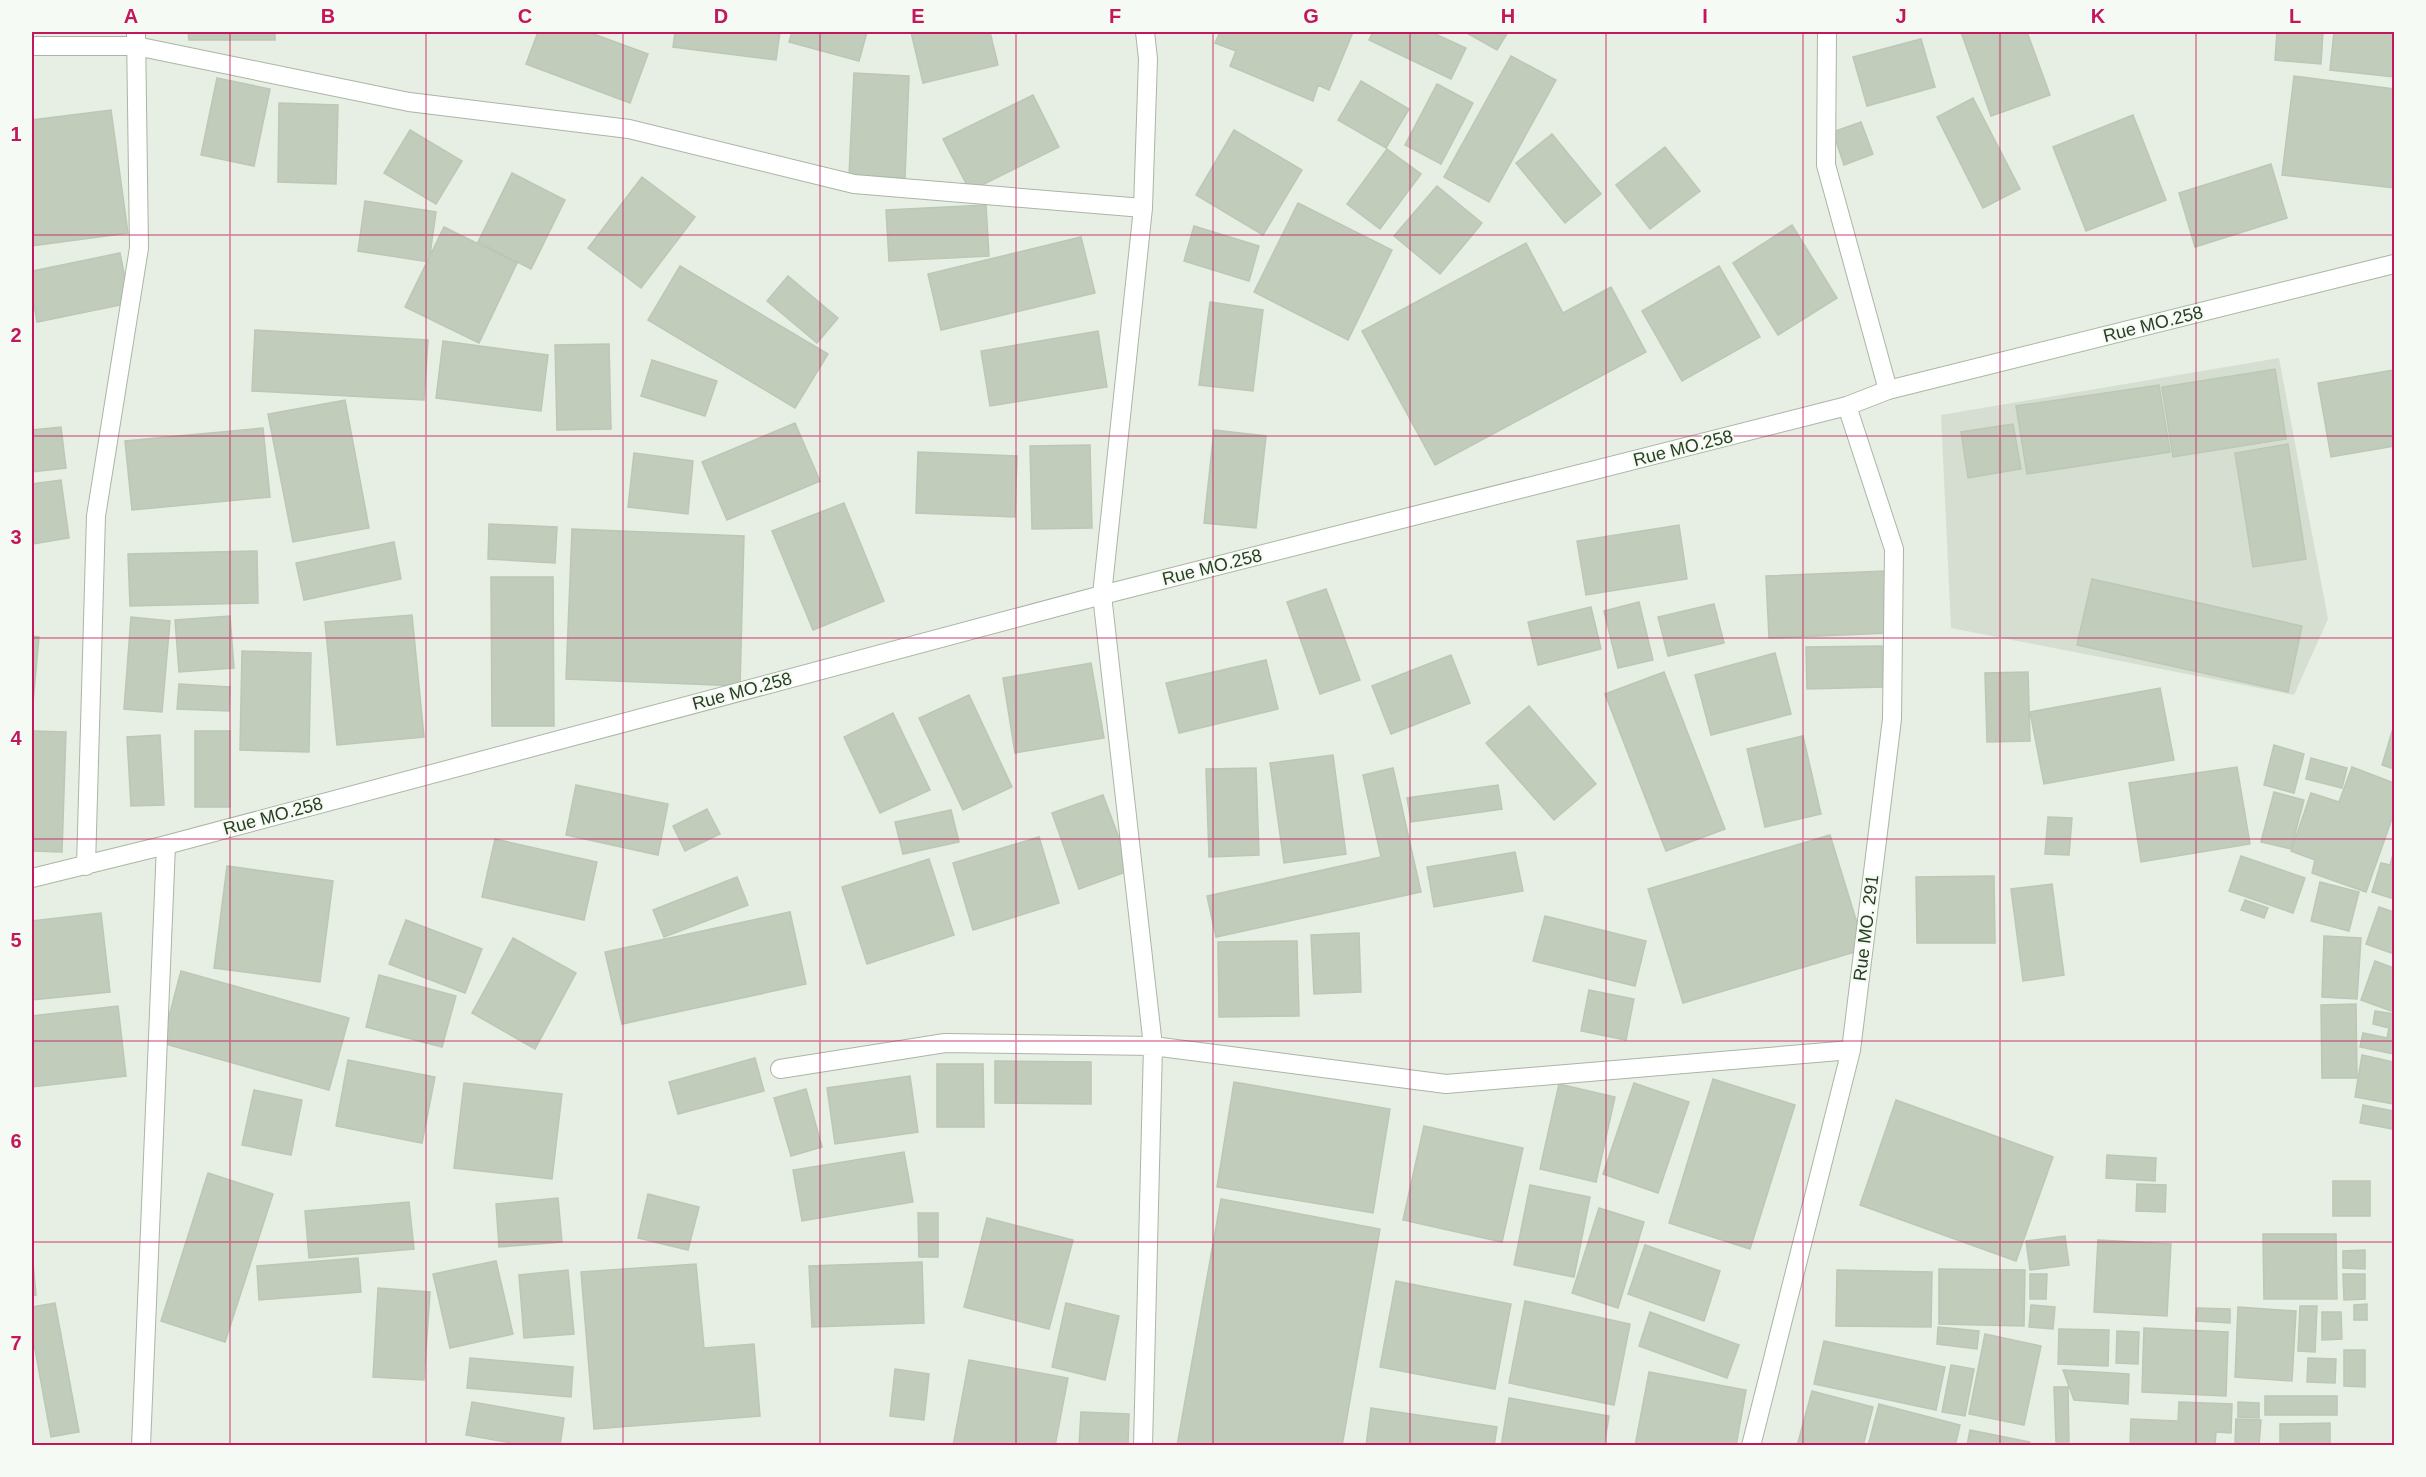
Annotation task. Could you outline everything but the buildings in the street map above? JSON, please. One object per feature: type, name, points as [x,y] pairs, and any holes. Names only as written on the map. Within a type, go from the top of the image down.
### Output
[{"type":"street","points":[[1143,1446],[1153,1046],[1102,595],[1143,208],[1148,58],[1145,32]]},
{"type":"street","points":[[1827,32],[1826,165],[1888,390]]},
{"type":"street","points":[[32,46],[136,39],[409,102],[629,129],[854,184],[1143,208]]},
{"type":"street","points":[[86,866],[96,516],[139,248],[136,39]]},
{"type":"street","name":"Rue MO.258","points":[[32,878],[166,845],[1102,595],[1847,406],[1888,390],[2394,264]]},
{"type":"street","name":"Rue MO. 291","points":[[1751,1446],[1851,1050],[1892,719],[1894,549],[1847,406]]},
{"type":"street","points":[[141,1446],[166,845]]},
{"type":"street","points":[[780,1069],[945,1044],[1153,1046],[1446,1084],[1851,1050]]},
{"type":"shaded area","points":[[2279,358],[2328,619],[2294,695],[1951,628],[1941,415]]}]
